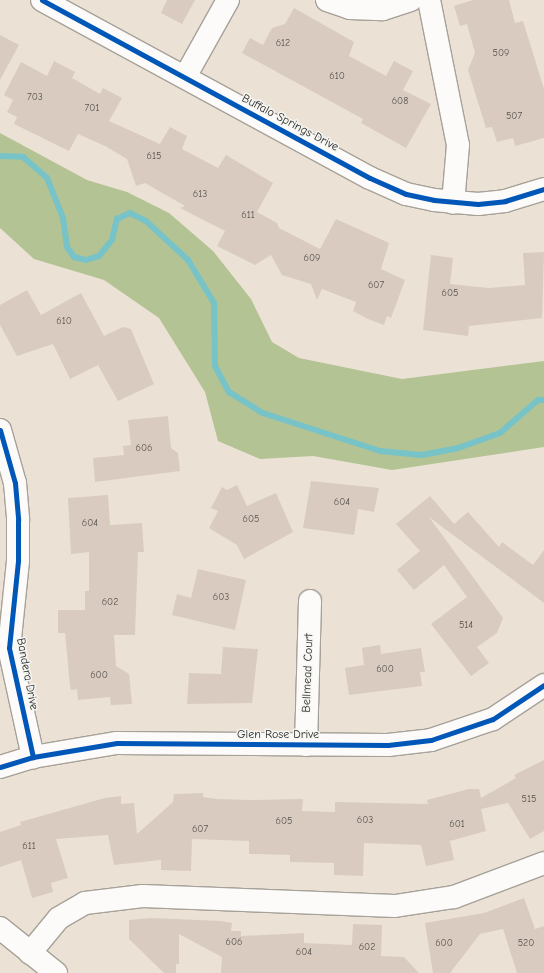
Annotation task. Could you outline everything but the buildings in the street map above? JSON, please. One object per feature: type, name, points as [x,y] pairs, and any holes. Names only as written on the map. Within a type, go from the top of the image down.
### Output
[{"type":"street","name":"Buffalo Springs Drive","points":[[42,0],[370,178],[406,194],[453,203],[505,200],[544,189]]},
{"type":"street","points":[[185,78],[228,0]]},
{"type":"street","points":[[327,0],[350,8],[383,9],[411,0]]},
{"type":"street","points":[[429,0],[458,145],[453,203]]},
{"type":"street","name":"Bandera Drive","points":[[0,430],[15,483],[18,520],[18,561],[4,648],[33,757]]},
{"type":"street","name":"Bellmead Court","points":[[306,745],[310,601]]},
{"type":"street","name":"Glen Rose Drive","points":[[0,767],[33,757],[117,743],[388,745],[431,740],[493,719],[544,685]]},
{"type":"street","points":[[30,953],[59,918],[85,903],[143,896],[395,906],[454,897],[544,863]]},
{"type":"street","points":[[0,928],[56,973]]},
{"type":"green space","points":[[0,133],[87,180],[127,192],[169,213],[213,251],[251,299],[272,342],[299,358],[402,379],[544,361],[544,447],[392,470],[313,456],[260,459],[218,441],[205,392],[159,318],[104,280],[34,259],[0,228]]},
{"type":"waterway","points":[[0,156],[23,157],[47,178],[63,218],[67,247],[74,257],[86,260],[99,256],[112,240],[117,219],[130,213],[146,221],[188,260],[214,303],[215,366],[229,392],[263,413],[380,451],[422,455],[458,448],[500,433],[538,400],[544,400]]},
{"type":"cycle path","points":[[42,0],[370,178],[406,194],[434,200],[478,204],[505,201],[544,189]]},
{"type":"cycle path","points":[[0,430],[15,483],[18,520],[18,561],[9,648],[33,757]]},
{"type":"cycle path","points":[[0,767],[33,757],[117,743],[388,745],[431,740],[493,719],[544,685]]}]
